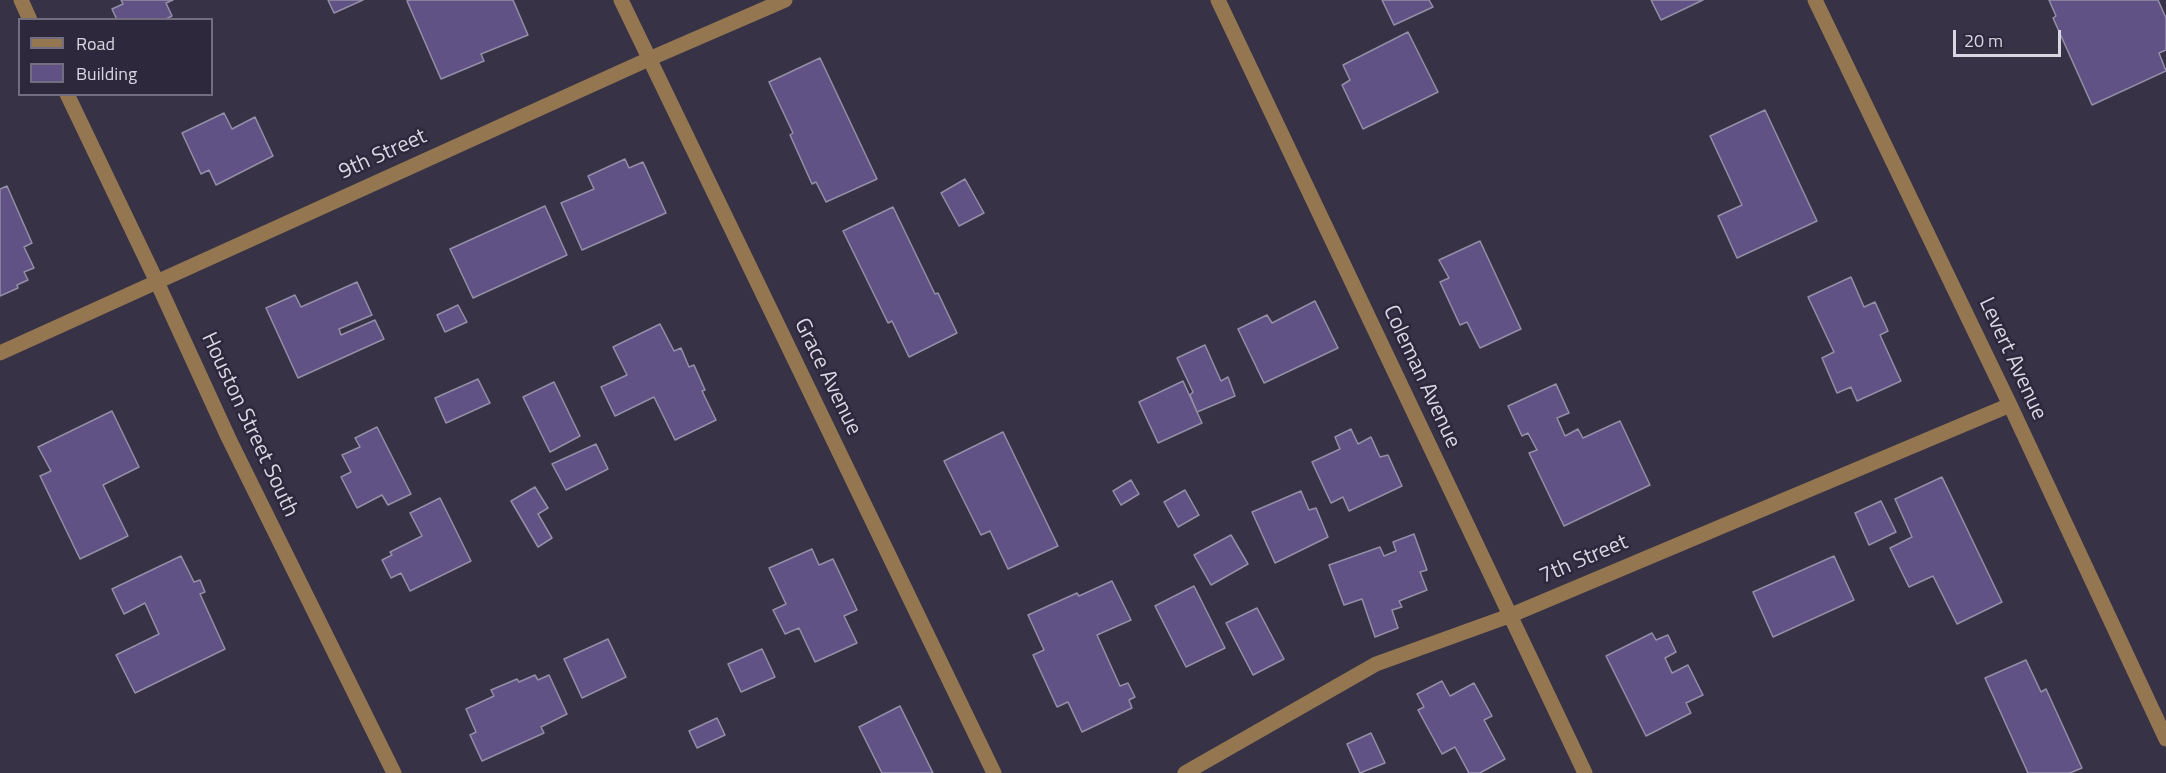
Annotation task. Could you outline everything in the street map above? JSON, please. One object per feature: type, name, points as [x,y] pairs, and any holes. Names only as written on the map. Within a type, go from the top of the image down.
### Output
[{"type":"street","points":[[21,0],[29,18]]},
{"type":"street","name":"Grace Avenue","points":[[621,0],[994,773]]},
{"type":"street","name":"9th Street","points":[[0,353],[649,59],[785,0]]},
{"type":"street","name":"Coleman Avenue","points":[[1218,0],[1585,773]]},
{"type":"street","name":"Levert Avenue","points":[[1815,0],[2010,405],[2166,739]]},
{"type":"street","name":"Houston Street South","points":[[68,96],[229,439],[394,773]]},
{"type":"street","name":"7th Street","points":[[1185,773],[1376,664],[1509,616],[2010,405]]},
{"type":"building","points":[[121,0],[173,0],[166,3],[172,16],[168,18],[116,18],[112,9],[123,4]]},
{"type":"building","points":[[328,0],[363,0],[334,13]]},
{"type":"building","points":[[513,0],[528,35],[481,54],[484,61],[441,79],[407,1]]},
{"type":"building","points":[[1382,0],[1429,0],[1433,7],[1394,25]]},
{"type":"building","points":[[1651,0],[1703,0],[1661,20]]},
{"type":"building","points":[[2049,0],[2158,0],[2166,18],[2166,50],[2159,53],[2166,71],[2092,105],[2053,18],[2056,16]]},
{"type":"building","points":[[1408,32],[1438,92],[1363,129],[1342,85],[1350,80],[1343,65]]},
{"type":"building","points":[[820,58],[877,179],[826,202],[816,182],[812,184],[790,135],[793,133],[769,82]]},
{"type":"building","points":[[1765,110],[1817,221],[1737,258],[1718,216],[1742,205],[1710,136]]},
{"type":"building","points":[[224,113],[232,129],[255,117],[273,156],[216,185],[209,170],[201,174],[182,133]]},
{"type":"building","points":[[625,159],[629,168],[643,162],[666,213],[582,250],[561,203],[594,189],[588,176]]},
{"type":"building","points":[[965,179],[984,213],[959,226],[941,193]]},
{"type":"building","points":[[7,186],[32,243],[24,247],[34,268],[24,272],[28,280],[17,285],[18,288],[0,296],[0,189]]},
{"type":"building","points":[[545,206],[567,255],[473,298],[450,249]]},
{"type":"building","points":[[893,207],[935,294],[938,293],[957,333],[909,357],[892,321],[888,323],[843,231]]},
{"type":"building","points":[[1480,241],[1521,329],[1480,348],[1467,322],[1460,325],[1440,282],[1449,278],[1439,260]]},
{"type":"building","points":[[1851,277],[1864,307],[1875,302],[1888,331],[1880,335],[1901,381],[1857,401],[1851,387],[1837,393],[1822,358],[1834,352],[1808,297]]},
{"type":"building","points":[[357,282],[372,315],[339,329],[341,335],[375,320],[384,339],[298,378],[266,308],[295,295],[301,307]]},
{"type":"building","points":[[1315,301],[1338,348],[1264,383],[1238,329],[1267,315],[1272,323]]},
{"type":"building","points":[[458,305],[467,322],[445,332],[437,315]]},
{"type":"building","points":[[660,324],[674,351],[681,348],[689,367],[694,365],[705,390],[702,391],[716,420],[675,440],[654,397],[615,416],[601,387],[627,375],[613,347]]},
{"type":"building","points":[[1205,345],[1221,381],[1228,377],[1235,396],[1197,412],[1190,395],[1193,392],[1177,358]]},
{"type":"building","points":[[478,379],[490,403],[446,423],[435,398]]},
{"type":"building","points":[[1183,381],[1202,423],[1158,443],[1139,402]]},
{"type":"building","points":[[554,382],[580,436],[550,452],[523,397]]},
{"type":"building","points":[[1556,384],[1569,413],[1557,418],[1565,436],[1578,429],[1583,438],[1620,421],[1650,485],[1564,526],[1529,453],[1537,450],[1528,433],[1522,436],[1508,406]]},
{"type":"building","points":[[112,411],[139,467],[103,485],[128,536],[80,559],[40,476],[51,471],[38,447]]},
{"type":"building","points":[[377,427],[411,494],[388,505],[382,495],[357,508],[341,477],[351,472],[342,455],[360,447],[355,438]]},
{"type":"building","points":[[1351,429],[1358,444],[1371,437],[1380,457],[1388,455],[1402,486],[1349,511],[1343,497],[1331,503],[1312,462],[1340,449],[1335,437]]},
{"type":"building","points":[[1003,432],[1058,546],[1008,569],[990,531],[981,535],[944,461]]},
{"type":"building","points":[[596,444],[608,469],[566,490],[552,464]]},
{"type":"building","points":[[1942,477],[2002,602],[1957,624],[1933,576],[1909,587],[1890,548],[1912,537],[1895,499]]},
{"type":"building","points":[[1131,480],[1139,494],[1121,505],[1113,491]]},
{"type":"building","points":[[535,487],[548,508],[538,514],[552,538],[538,547],[511,501]]},
{"type":"building","points":[[1185,490],[1199,515],[1178,527],[1164,502]]},
{"type":"building","points":[[1301,491],[1309,510],[1316,508],[1328,537],[1275,563],[1252,512]]},
{"type":"building","points":[[440,498],[471,561],[410,591],[401,573],[391,578],[382,560],[392,555],[390,552],[422,536],[410,513]]},
{"type":"building","points":[[1881,501],[1896,532],[1869,545],[1855,513]]},
{"type":"building","points":[[1414,534],[1427,570],[1420,572],[1427,590],[1399,601],[1402,607],[1392,610],[1398,628],[1375,637],[1362,599],[1344,605],[1329,565],[1380,547],[1384,556],[1396,551],[1393,542]]},
{"type":"building","points":[[1231,535],[1248,564],[1211,585],[1194,555]]},
{"type":"building","points":[[812,549],[819,565],[833,559],[857,610],[844,616],[857,643],[815,662],[799,628],[785,634],[773,610],[786,604],[769,568]]},
{"type":"building","points":[[181,556],[194,582],[200,580],[205,592],[200,594],[225,649],[135,693],[116,655],[159,634],[145,603],[124,614],[112,589]]},
{"type":"building","points":[[1834,556],[1854,600],[1773,637],[1753,592]]},
{"type":"building","points":[[1112,581],[1131,620],[1097,635],[1120,686],[1128,683],[1135,697],[1129,700],[1132,708],[1082,732],[1068,702],[1057,707],[1033,655],[1044,650],[1028,615],[1077,593],[1079,596]]},
{"type":"building","points":[[1194,586],[1225,648],[1186,667],[1155,606]]},
{"type":"building","points":[[1257,608],[1284,659],[1253,675],[1226,623]]},
{"type":"building","points":[[1652,633],[1656,640],[1668,635],[1676,652],[1665,658],[1672,673],[1688,665],[1703,695],[1686,703],[1691,713],[1646,736],[1606,656]]},
{"type":"building","points":[[608,639],[626,677],[582,698],[564,659]]},
{"type":"building","points":[[762,649],[775,677],[741,692],[728,664]]},
{"type":"building","points":[[2026,660],[2041,692],[2046,689],[2082,768],[2070,773],[2028,773],[1985,678]]},
{"type":"building","points":[[535,675],[538,680],[549,675],[567,714],[541,727],[544,733],[482,761],[470,735],[476,732],[466,709],[494,696],[491,690],[517,679],[519,682]]},
{"type":"building","points":[[1442,681],[1450,696],[1474,683],[1492,716],[1484,720],[1505,759],[1480,773],[1469,773],[1455,747],[1442,754],[1418,710],[1424,707],[1417,694]]},
{"type":"building","points":[[900,706],[933,773],[882,773],[859,727]]},
{"type":"building","points":[[717,718],[725,735],[697,748],[689,731]]},
{"type":"building","points":[[1371,733],[1385,763],[1360,773],[1347,744]]}]
